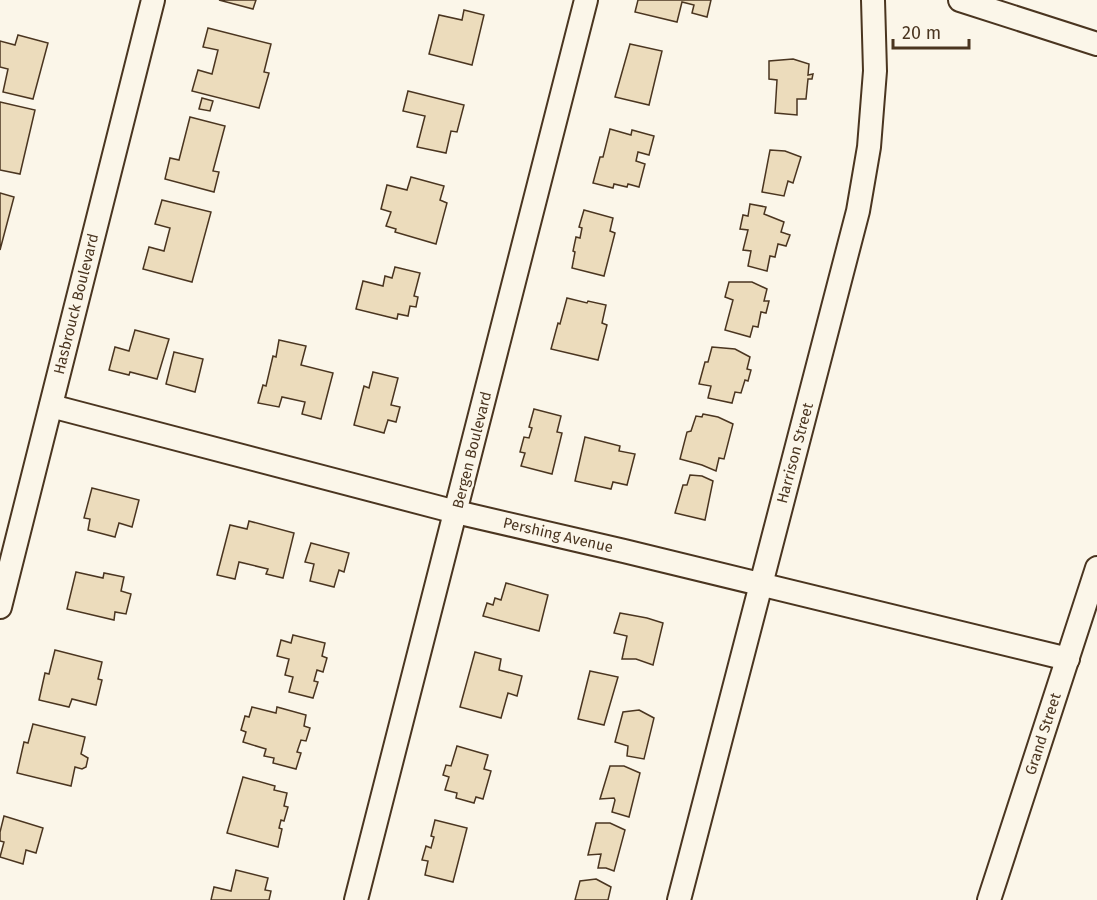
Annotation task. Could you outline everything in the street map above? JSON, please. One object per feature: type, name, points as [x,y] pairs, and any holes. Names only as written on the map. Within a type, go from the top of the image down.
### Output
[{"type":"street","name":"Hasbrouck Boulevard","points":[[0,607],[153,0]]},
{"type":"street","name":"Bergen Boulevard","points":[[356,900],[586,0]]},
{"type":"street","name":"Harrison Street","points":[[679,900],[858,211],[869,147],[874,82],[873,0]]},
{"type":"street","points":[[960,0],[1097,44]]},
{"type":"street","name":"Pershing Avenue","points":[[51,406],[456,512],[1068,659]]},
{"type":"street","name":"Grand Street","points":[[990,900],[1097,568]]},
{"type":"building","points":[[219,0],[256,0],[253,9]]},
{"type":"building","points":[[638,0],[711,0],[707,17],[692,13],[694,5],[682,2],[677,22],[635,12]]},
{"type":"building","points":[[464,10],[484,15],[472,65],[429,54],[439,15],[462,20]]},
{"type":"building","points":[[208,28],[271,44],[264,72],[269,73],[259,108],[192,91],[198,70],[212,74],[218,50],[203,47]]},
{"type":"building","points":[[18,35],[48,43],[33,99],[3,92],[8,69],[0,67],[0,41],[15,45]]},
{"type":"building","points":[[630,44],[662,51],[649,105],[615,97]]},
{"type":"building","points":[[793,59],[809,64],[808,75],[813,74],[812,79],[808,79],[806,99],[797,99],[797,115],[775,113],[777,80],[769,79],[769,61]]},
{"type":"building","points":[[408,91],[464,105],[457,132],[451,131],[446,153],[417,147],[425,116],[403,111]]},
{"type":"building","points":[[202,98],[213,101],[210,111],[199,109]]},
{"type":"building","points":[[0,102],[35,110],[20,174],[0,170]]},
{"type":"building","points":[[190,117],[225,126],[213,171],[219,172],[214,192],[165,179],[170,158],[179,160]]},
{"type":"building","points":[[610,129],[631,135],[632,130],[654,136],[649,155],[638,152],[636,161],[645,164],[639,187],[614,184],[613,188],[593,183]]},
{"type":"building","points":[[770,150],[785,151],[801,157],[793,183],[788,181],[784,196],[762,192]]},
{"type":"building","points":[[411,177],[444,186],[440,200],[447,203],[436,244],[395,232],[396,229],[386,226],[391,212],[381,209],[387,185],[407,190]]},
{"type":"building","points":[[0,193],[14,197],[0,250]]},
{"type":"building","points":[[162,200],[211,212],[192,282],[143,269],[149,247],[164,251],[170,228],[155,224]]},
{"type":"building","points":[[750,204],[766,207],[764,214],[784,222],[781,232],[790,235],[786,246],[778,244],[775,257],[770,256],[767,271],[748,266],[751,251],[743,250],[748,230],[740,229],[743,215],[748,216]]},
{"type":"building","points":[[584,210],[613,218],[610,231],[615,233],[604,276],[572,268],[575,252],[573,251],[576,237],[580,238],[582,228],[579,227]]},
{"type":"building","points":[[395,267],[420,273],[414,296],[418,297],[416,307],[410,306],[408,316],[398,314],[397,319],[356,309],[363,281],[383,286],[385,276],[392,278]]},
{"type":"building","points":[[729,282],[752,282],[767,289],[764,301],[769,301],[766,313],[761,312],[758,327],[753,326],[750,337],[725,330],[733,300],[725,297]]},
{"type":"building","points":[[567,298],[606,305],[602,323],[607,325],[598,360],[551,349]]},
{"type":"building","points":[[135,330],[169,339],[157,379],[130,372],[129,375],[109,370],[115,347],[129,351]]},
{"type":"building","points":[[279,340],[306,346],[301,365],[333,373],[321,419],[302,414],[305,402],[282,397],[279,407],[258,403],[263,385],[266,386],[273,356],[276,357]]},
{"type":"building","points":[[712,347],[735,349],[750,357],[747,369],[751,370],[748,381],[745,380],[741,393],[735,392],[732,403],[708,398],[711,386],[699,384]]},
{"type":"building","points":[[174,352],[203,359],[195,392],[166,384]]},
{"type":"building","points":[[373,372],[398,378],[391,405],[400,407],[396,422],[388,420],[384,433],[354,425],[364,386],[369,388]]},
{"type":"building","points":[[534,409],[561,416],[557,432],[562,433],[552,474],[521,466],[525,453],[520,452],[524,437],[529,438],[532,428],[529,427]]},
{"type":"building","points":[[703,414],[718,417],[733,424],[724,459],[719,458],[716,471],[680,459],[687,432],[691,431],[696,416],[702,417]]},
{"type":"building","points":[[585,437],[620,446],[619,451],[635,454],[627,485],[613,482],[611,489],[575,481]]},
{"type":"building","points":[[690,475],[702,476],[713,481],[705,520],[675,513],[683,485],[687,485]]},
{"type":"building","points":[[92,488],[139,500],[132,527],[119,523],[115,537],[88,530],[90,519],[84,518]]},
{"type":"building","points":[[249,521],[294,533],[283,578],[266,574],[268,569],[239,562],[235,579],[217,575],[230,525],[247,529]]},
{"type":"building","points":[[311,543],[349,553],[344,572],[339,570],[334,587],[310,581],[314,564],[305,562]]},
{"type":"building","points":[[76,572],[103,578],[104,573],[124,577],[121,591],[131,594],[126,614],[115,612],[114,620],[67,609]]},
{"type":"building","points":[[506,583],[548,595],[539,631],[483,616],[487,603],[493,605],[495,598],[501,600]]},
{"type":"building","points":[[620,613],[663,623],[653,665],[636,659],[622,659],[627,636],[614,633]]},
{"type":"building","points":[[293,635],[325,643],[322,656],[327,658],[323,672],[317,670],[314,681],[318,682],[313,698],[289,692],[293,677],[285,675],[289,659],[277,656],[281,640],[291,643]]},
{"type":"building","points":[[55,650],[102,662],[98,679],[102,680],[96,705],[72,699],[69,707],[39,700],[45,673],[49,674]]},
{"type":"building","points":[[475,652],[501,659],[499,670],[522,676],[517,696],[508,693],[501,718],[460,707]]},
{"type":"building","points":[[590,671],[618,677],[604,725],[578,719]]},
{"type":"building","points":[[252,707],[276,713],[277,707],[306,715],[304,726],[310,728],[306,741],[301,740],[297,752],[301,753],[296,769],[273,763],[274,758],[264,756],[266,749],[243,742],[246,732],[241,730],[245,716],[249,717]]},
{"type":"building","points":[[639,710],[654,718],[644,759],[627,756],[628,746],[615,742],[623,712]]},
{"type":"building","points":[[33,724],[85,737],[81,754],[88,758],[86,767],[82,769],[75,767],[71,786],[17,773],[24,742],[28,743]]},
{"type":"building","points":[[457,746],[488,755],[484,769],[491,771],[483,799],[476,797],[474,803],[456,798],[457,793],[445,790],[449,777],[443,775],[446,765],[451,766]]},
{"type":"building","points":[[610,766],[624,766],[640,773],[629,817],[612,812],[614,798],[600,799]]},
{"type":"building","points":[[243,777],[275,786],[274,790],[287,793],[284,806],[288,807],[284,821],[281,820],[279,828],[282,829],[278,847],[227,833]]},
{"type":"building","points":[[4,816],[43,828],[36,853],[26,850],[23,864],[0,857],[4,842],[0,841],[0,832]]},
{"type":"building","points":[[435,820],[467,828],[453,882],[425,875],[428,861],[422,860],[426,846],[431,848]]},
{"type":"building","points":[[596,823],[610,823],[625,830],[614,871],[598,868],[601,854],[588,855]]},
{"type":"building","points":[[236,870],[268,878],[265,890],[271,891],[269,900],[211,900],[214,887],[231,891]]},
{"type":"building","points":[[596,879],[611,887],[608,900],[575,900],[580,881]]}]
